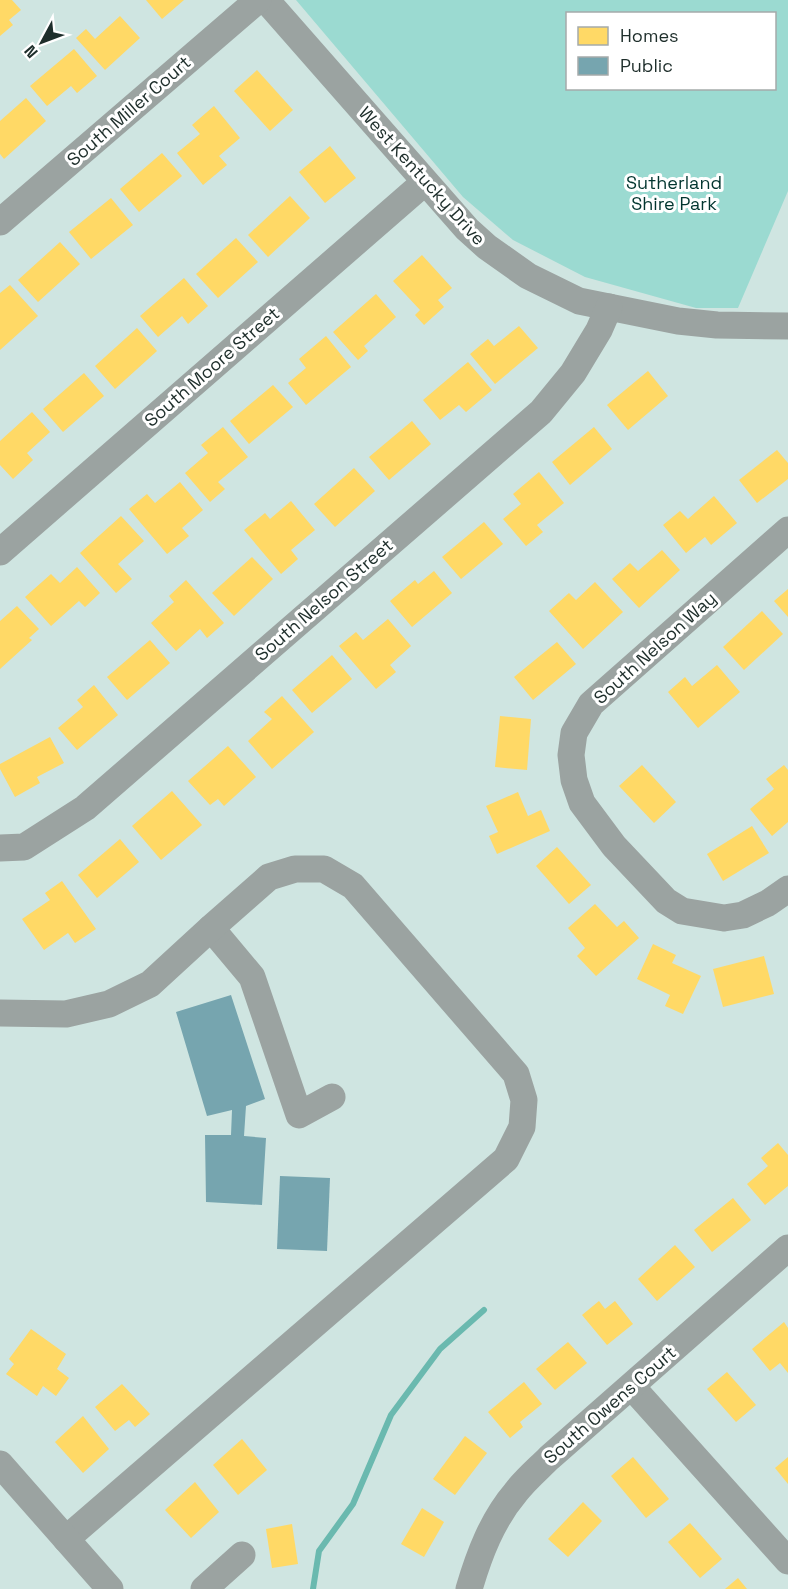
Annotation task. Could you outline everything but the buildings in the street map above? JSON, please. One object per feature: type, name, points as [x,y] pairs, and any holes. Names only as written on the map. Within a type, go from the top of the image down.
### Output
[{"type":"street","name":"South Miller Court","points":[[0,222],[258,0]]},
{"type":"street","name":"West Kentucky Drive","points":[[266,0],[467,229],[506,262],[528,276],[579,300],[678,321],[717,325],[788,326]]},
{"type":"street","name":"South Moore Street","points":[[0,552],[425,182]]},
{"type":"street","name":"South Nelson Street","points":[[0,848],[24,847],[86,808],[541,412],[573,374],[599,330],[609,307]]},
{"type":"street","name":"South Nelson Way","points":[[788,530],[591,704],[574,733],[571,755],[574,780],[582,803],[614,846],[666,901],[682,911],[724,918],[743,915],[768,903],[788,889]]},
{"type":"street","points":[[0,1013],[66,1014],[109,1004],[150,984],[269,877],[295,869],[324,869],[353,886],[516,1074],[524,1100],[522,1127],[506,1159],[66,1539]]},
{"type":"street","points":[[211,928],[252,977],[299,1114],[332,1097]]},
{"type":"street","name":"South Owens Court","points":[[469,1589],[479,1553],[515,1492],[549,1458],[788,1248]]},
{"type":"street","points":[[632,1386],[788,1561]]},
{"type":"street","points":[[0,1464],[110,1589]]},
{"type":"street","points":[[204,1589],[242,1555]]},
{"type":"green space","name":"Sutherland Shire Park","points":[[296,0],[788,0],[788,191],[738,308],[696,308],[585,277],[513,240],[463,197]]},
{"type":"waterway","points":[[313,1589],[319,1551],[353,1504],[391,1415],[440,1349],[484,1310]]}]
